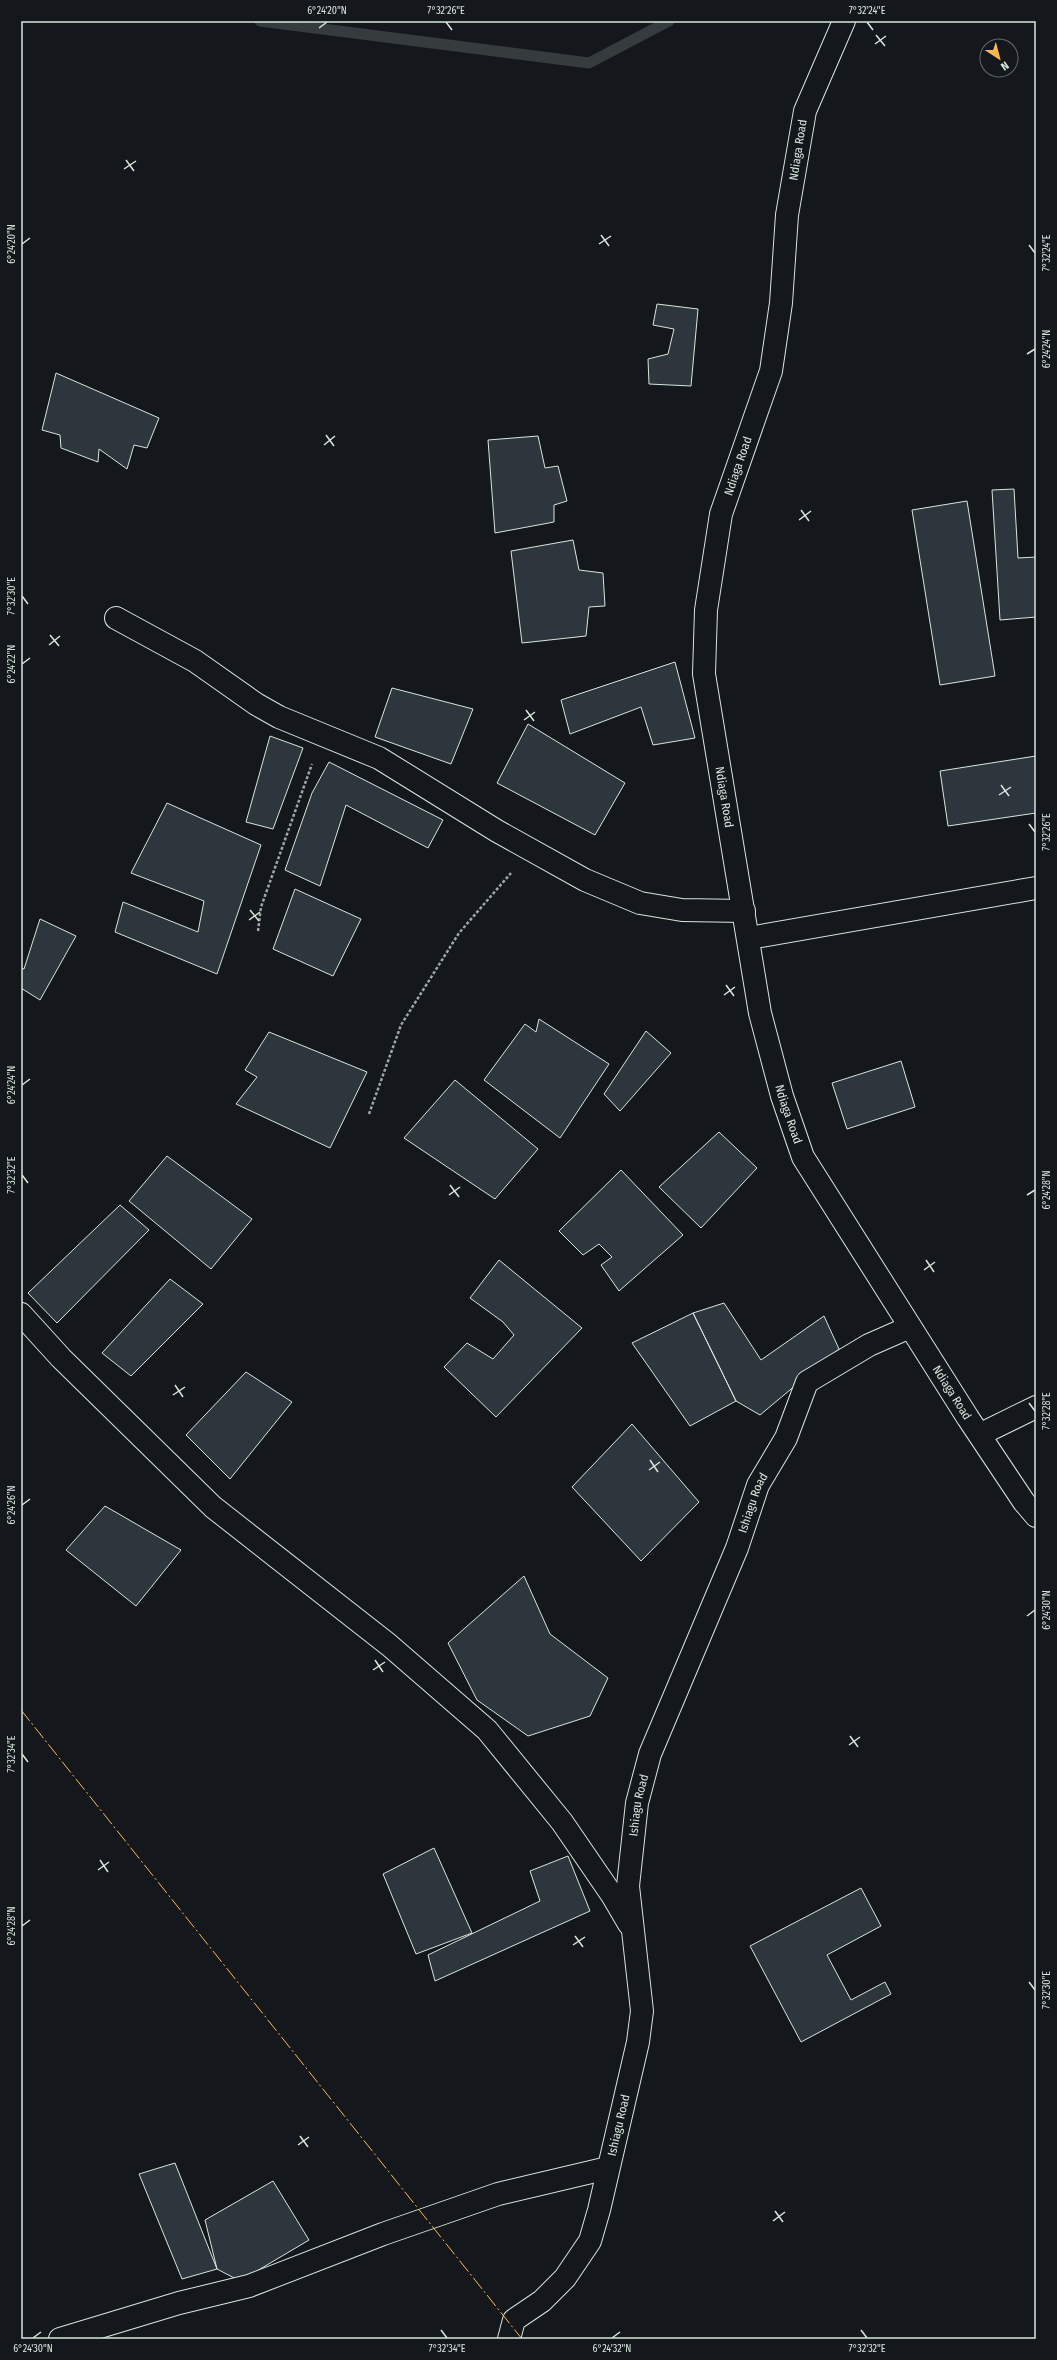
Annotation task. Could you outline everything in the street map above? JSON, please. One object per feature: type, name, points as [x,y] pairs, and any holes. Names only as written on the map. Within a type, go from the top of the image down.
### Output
[{"type":"street","name":"Ndiaga Road","points":[[844,21],[805,111],[787,215],[781,302],[771,371],[721,514],[706,610],[704,674],[749,938],[760,1013],[782,1096],[802,1156],[910,1327],[1024,1502],[1036,1516]]},
{"type":"street","points":[[116,618],[195,661],[256,704],[279,717],[379,758],[472,816],[585,880],[640,903],[682,910],[744,911]]},
{"type":"street","points":[[749,938],[1036,888]]},
{"type":"street","points":[[21,1314],[61,1358],[213,1507],[389,1645],[487,1730],[562,1822],[612,1895],[634,1932]]},
{"type":"street","name":"Ishiagu Road","points":[[509,2339],[514,2320],[542,2301],[565,2278],[590,2241],[608,2168],[638,2042],[642,2011],[628,1886],[637,1803],[650,1754],[737,1548],[758,1485],[786,1438],[807,1382],[869,1345],[910,1327]]},
{"type":"street","points":[[981,1434],[1036,1406]]},
{"type":"street","points":[[60,2339],[179,2303],[249,2286],[382,2234],[498,2194],[608,2168]]},
{"type":"path","points":[[258,931],[261,907],[323,735]]},
{"type":"path","points":[[369,1114],[401,1025],[459,933],[531,850]]},
{"type":"building","points":[[657,304],[698,309],[691,386],[649,384],[648,359],[668,354],[674,329],[653,325]]},
{"type":"building","points":[[56,373],[159,418],[147,448],[134,445],[127,469],[99,449],[98,462],[61,448],[60,435],[42,430]]},
{"type":"building","points":[[538,436],[545,468],[558,466],[567,501],[554,505],[554,522],[495,533],[488,440]]},
{"type":"building","points":[[1014,489],[1018,558],[1036,557],[1036,617],[1000,620],[992,490]]},
{"type":"building","points":[[967,501],[995,676],[940,685],[912,510]]},
{"type":"building","points":[[573,540],[579,570],[603,573],[605,606],[589,607],[586,636],[522,643],[511,551]]},
{"type":"building","points":[[675,662],[695,738],[653,745],[641,707],[570,734],[561,700]]},
{"type":"building","points":[[392,688],[473,709],[451,764],[375,737]]},
{"type":"building","points":[[528,724],[625,783],[595,835],[497,783]]},
{"type":"building","points":[[270,736],[303,748],[273,829],[246,822]]},
{"type":"building","points":[[1036,756],[1036,813],[948,826],[940,771]]},
{"type":"building","points":[[329,762],[443,820],[428,848],[346,805],[320,886],[285,870],[312,793]]},
{"type":"building","points":[[167,803],[261,845],[217,974],[115,932],[123,902],[198,932],[204,901],[131,873]]},
{"type":"building","points":[[295,889],[361,919],[333,976],[273,949]]},
{"type":"building","points":[[40,919],[76,936],[40,1000],[21,988],[21,968],[24,969]]},
{"type":"building","points":[[539,1019],[609,1064],[560,1138],[484,1080],[525,1024],[536,1032]]},
{"type":"building","points":[[646,1031],[671,1053],[620,1111],[604,1094]]},
{"type":"building","points":[[269,1032],[367,1072],[330,1148],[236,1104],[257,1077],[245,1070]]},
{"type":"building","points":[[901,1061],[915,1107],[847,1129],[832,1083]]},
{"type":"building","points":[[455,1080],[538,1149],[495,1199],[404,1138]]},
{"type":"building","points":[[719,1132],[757,1168],[701,1228],[659,1187]]},
{"type":"building","points":[[167,1156],[252,1219],[211,1269],[129,1201]]},
{"type":"building","points":[[621,1170],[683,1235],[619,1291],[601,1265],[612,1257],[599,1244],[583,1255],[559,1231]]},
{"type":"building","points":[[120,1205],[149,1230],[57,1323],[28,1293]]},
{"type":"building","points":[[499,1260],[582,1328],[496,1417],[444,1367],[467,1343],[493,1359],[514,1335],[503,1322],[470,1298]]},
{"type":"building","points":[[170,1279],[203,1304],[131,1376],[102,1353]]},
{"type":"building","points":[[724,1303],[761,1360],[824,1316],[839,1349],[760,1415],[736,1401],[693,1313]]},
{"type":"building","points":[[693,1313],[736,1401],[690,1426],[632,1343]]},
{"type":"building","points":[[246,1372],[292,1402],[230,1479],[186,1435]]},
{"type":"building","points":[[632,1424],[699,1502],[641,1561],[572,1487]]},
{"type":"building","points":[[105,1506],[181,1550],[136,1606],[66,1550]]},
{"type":"building","points":[[524,1576],[550,1634],[608,1678],[590,1716],[528,1736],[477,1700],[448,1643]]},
{"type":"building","points":[[434,1848],[472,1933],[416,1954],[383,1874]]},
{"type":"building","points":[[568,1856],[590,1911],[435,1981],[428,1955],[540,1901],[530,1871]]},
{"type":"building","points":[[861,1888],[881,1926],[827,1955],[851,2000],[885,1982],[891,1994],[801,2042],[750,1946]]},
{"type":"building","points":[[175,2163],[217,2269],[182,2279],[139,2174]]},
{"type":"building","points":[[273,2181],[309,2240],[240,2281],[217,2269],[205,2220]]},
{"type":"waterway","points":[[260,21],[589,63],[669,21]]},
{"type":"power","points":[[21,1710],[522,2339]]}]
